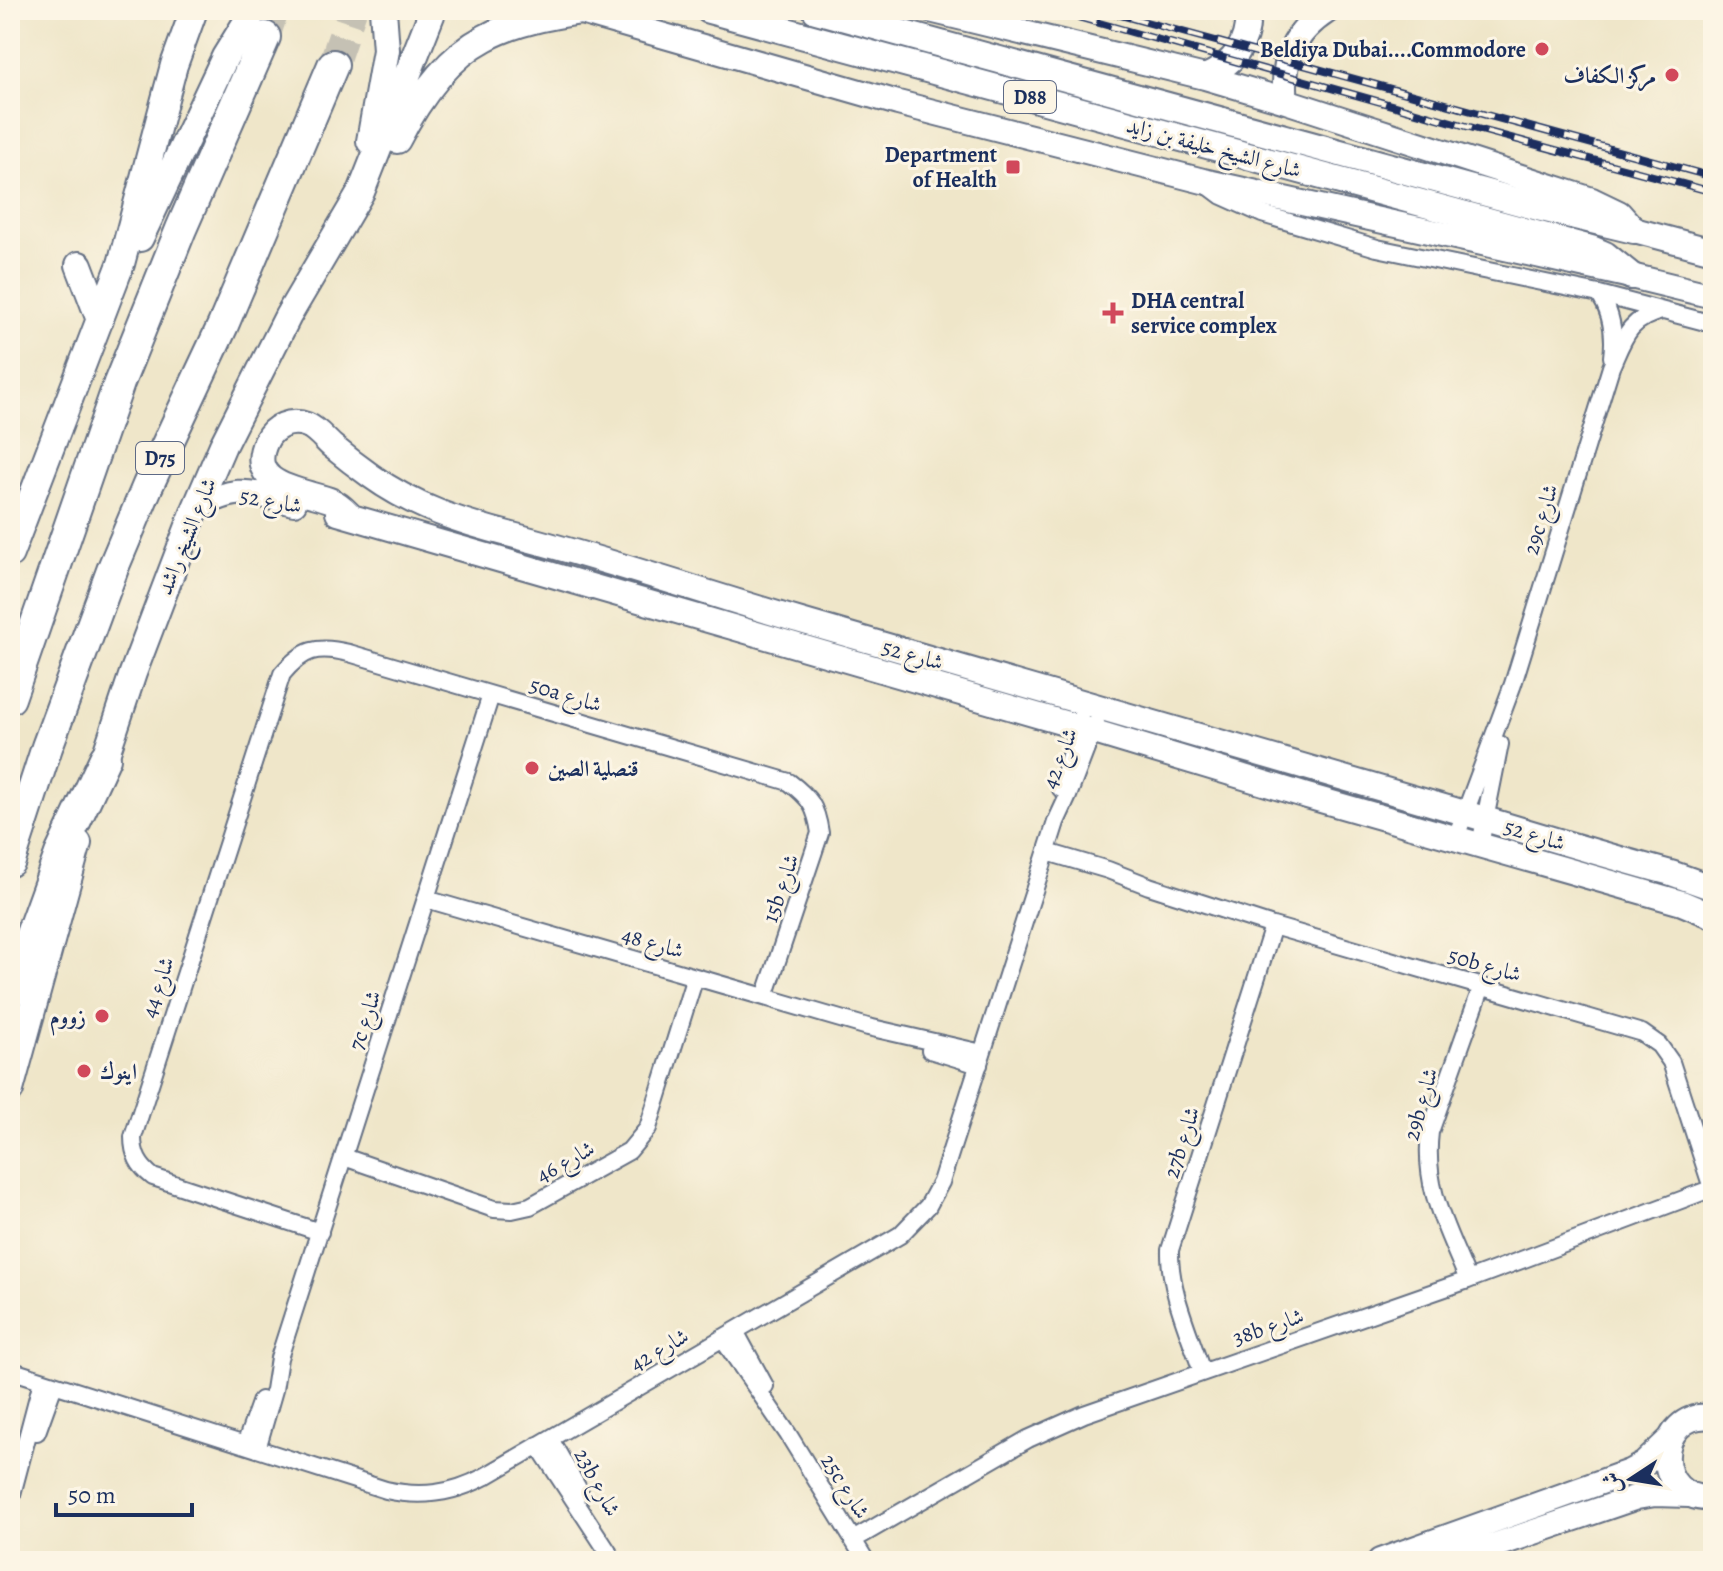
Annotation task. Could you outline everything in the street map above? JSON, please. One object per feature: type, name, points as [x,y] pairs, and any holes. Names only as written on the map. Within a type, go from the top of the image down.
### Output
[{"type":"highway","points":[[10,698],[119,383],[260,23]]},
{"type":"highway","name":"D75","points":[[10,861],[47,747],[113,568],[223,325],[333,65]]},
{"type":"highway","points":[[10,992],[60,854],[105,758]]},
{"type":"main road","points":[[174,65],[177,41],[175,10]]},
{"type":"main road","points":[[10,554],[121,264],[174,65],[194,10]]},
{"type":"main road","points":[[361,192],[386,50],[383,10]]},
{"type":"main road","name":"شارع الشيخ راشد","points":[[10,1090],[57,915],[105,758],[195,510],[223,445],[282,329],[361,192],[433,10]]},
{"type":"main road","name":"شارع الشيخ خليفة بن زايد","points":[[709,10],[1591,249],[1605,255],[1631,276]]},
{"type":"main road","name":"شارع الشيخ خليفة بن زايد","points":[[816,10],[1538,207],[1634,230]]},
{"type":"main road","points":[[361,192],[379,173],[419,102],[442,73],[470,49],[485,38],[515,26],[577,11]]},
{"type":"main road","points":[[121,264],[144,231],[225,57],[260,23]]},
{"type":"main road","points":[[79,265],[100,320]]},
{"type":"street","points":[[930,10],[1205,77],[1286,101],[1602,204],[1619,213],[1634,230]]},
{"type":"street","points":[[1205,77],[1222,69],[1235,57],[1244,41],[1247,10]]},
{"type":"street","points":[[577,11],[898,103],[1203,181],[1631,276]]},
{"type":"street","points":[[1286,101],[1284,83],[1291,48],[1300,33],[1327,11]]},
{"type":"street","points":[[1203,181],[1222,196],[1262,214],[1364,244],[1599,294],[1713,324]]},
{"type":"street","name":"شارع الشيخ خليفة بن زايد","points":[[1634,230],[1713,251]]},
{"type":"street","name":"شارع الشيخ خليفة بن زايد","points":[[1631,276],[1713,296]]},
{"type":"street","name":"29c شارع","points":[[1599,294],[1610,314],[1613,332],[1611,367]]},
{"type":"street","name":"29c شارع","points":[[1480,845],[1475,816],[1611,367],[1626,334],[1636,321],[1662,311]]},
{"type":"street","name":"شارع 52","points":[[351,516],[331,501],[291,490],[271,480],[262,457],[270,434],[280,426],[305,424],[402,496],[432,512],[464,523],[550,545],[1480,845],[1682,903],[1713,916]]},
{"type":"street","name":"شارع 52","points":[[195,510],[224,494],[243,492],[351,516],[1089,718],[1475,816],[1713,888]]},
{"type":"street","name":"50a شارع","points":[[309,650],[330,648],[789,782],[805,795]]},
{"type":"street","name":"شارع 44","points":[[309,650],[295,658],[282,674],[133,1137],[139,1164],[161,1181],[320,1232]]},
{"type":"street","name":"7c شارع","points":[[251,1447],[274,1390],[279,1358],[491,695]]},
{"type":"street","name":"شارع 42","points":[[10,1370],[386,1490],[422,1495],[472,1483],[900,1235],[920,1217],[941,1182],[1056,822],[1062,784],[1089,718]]},
{"type":"street","name":"15b شارع","points":[[765,997],[820,833],[817,812],[805,795]]},
{"type":"street","name":"29c شارع","points":[[1456,837],[1475,816]]},
{"type":"street","name":"50b شارع","points":[[1045,857],[1108,870],[1273,926],[1642,1033],[1659,1045],[1671,1062],[1713,1188]]},
{"type":"street","name":"شارع 48","points":[[426,899],[980,1059]]},
{"type":"street","name":"27b شارع","points":[[1202,1372],[1173,1283],[1170,1250],[1273,926]]},
{"type":"street","name":"شارع 46","points":[[344,1157],[494,1209],[512,1210],[530,1206],[629,1151],[640,1140],[653,1113],[695,977]]},
{"type":"street","name":"29b شارع","points":[[1468,1280],[1430,1183],[1427,1157],[1430,1132],[1482,986]]},
{"type":"street","name":"38b شارع","points":[[853,1540],[1028,1439],[1084,1414],[1468,1280],[1713,1188]]},
{"type":"street","name":"25c شارع","points":[[729,1334],[866,1561]]},
{"type":"street","points":[[10,1502],[20,1465],[40,1425],[48,1383]]},
{"type":"street","points":[[1380,1561],[1629,1472],[1644,1464],[1690,1419],[1713,1417]]},
{"type":"street","points":[[1669,1440],[1666,1456],[1668,1471],[1676,1485],[1700,1497],[1713,1519]]},
{"type":"street","name":"23b شارع","points":[[544,1442],[589,1508],[610,1554]]},
{"type":"street","points":[[1449,1561],[1637,1497],[1663,1494],[1700,1497]]},
{"type":"tunnel","points":[[265,37],[274,10]]},
{"type":"tunnel","points":[[333,65],[352,10]]},
{"type":"railway","points":[[1053,10],[1713,192]]},
{"type":"railway","points":[[1102,10],[1713,177]]},
{"type":"place","name":"Beldiya Dubai....Commodore","points":[[1542,49]]},
{"type":"place","name":"مركز الكفاف","points":[[1672,75]]},
{"type":"place","name":"Department of Health","points":[[1013,167]]},
{"type":"place","name":"DHA central service complex","points":[[1113,313]]},
{"type":"place","name":"قنصلية الصين","points":[[532,768]]},
{"type":"place","name":"زووم","points":[[102,1016]]},
{"type":"place","name":"اينوك","points":[[84,1071]]}]
